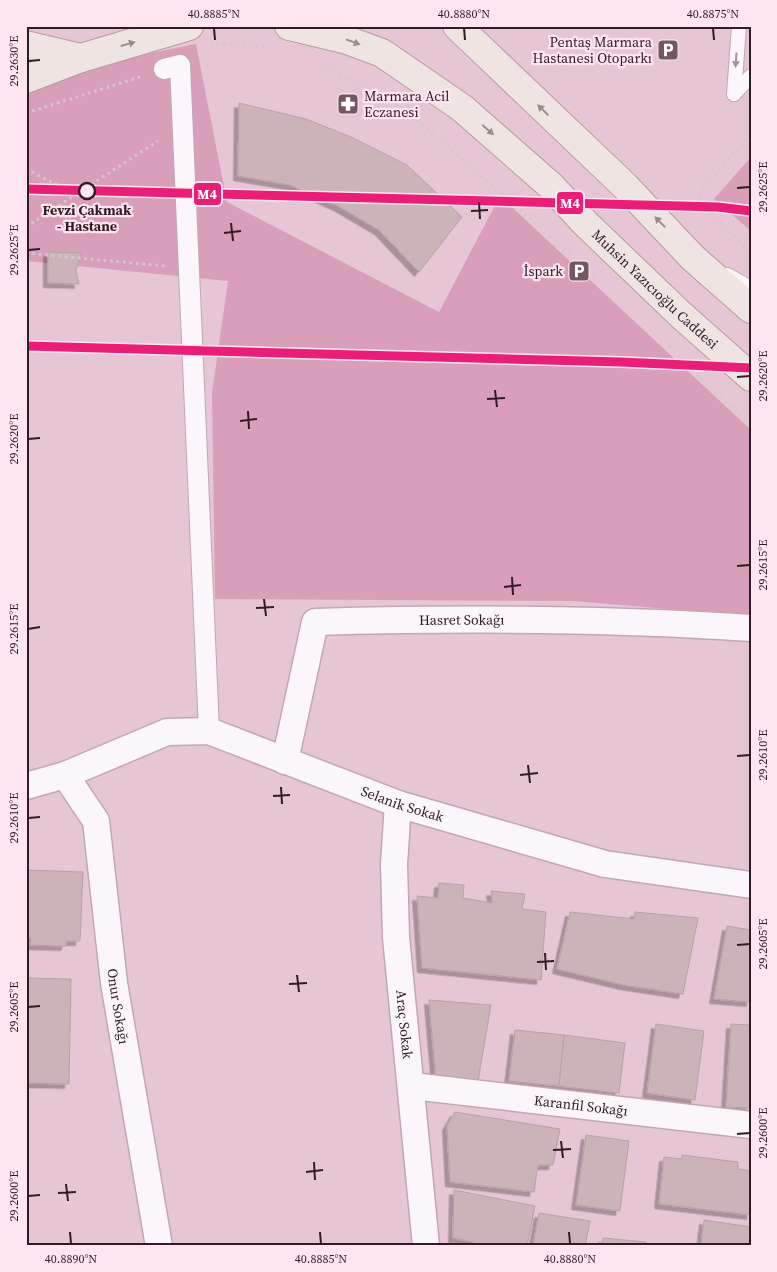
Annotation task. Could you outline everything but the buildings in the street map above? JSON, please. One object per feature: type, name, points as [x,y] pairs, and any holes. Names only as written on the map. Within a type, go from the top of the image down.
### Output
[{"type":"main road","points":[[26,79],[81,58],[189,26]]},
{"type":"main road","name":"Muhsin Yazıcıoğlu Caddesi","points":[[289,26],[347,40],[382,53],[462,108],[551,186],[681,316],[751,377]]},
{"type":"main road","points":[[457,26],[626,187],[693,258],[751,309]]},
{"type":"main road","points":[[26,45],[81,58]]},
{"type":"street","points":[[164,69],[180,65],[209,731]]},
{"type":"street","name":"Hasret Sokağı","points":[[285,761],[315,622],[474,618],[674,623],[751,628]]},
{"type":"street","name":"Selanik Sokak","points":[[26,786],[65,775],[167,732],[209,731],[398,804],[605,864],[751,885]]},
{"type":"street","name":"Onur Sokağı","points":[[65,775],[96,821],[114,983],[159,1246]]},
{"type":"street","name":"Araç Sokak","points":[[398,804],[394,864],[396,937],[412,1086],[426,1246]]},
{"type":"street","name":"Karanfil Sokağı","points":[[412,1086],[751,1125]]},
{"type":"lane","points":[[739,26],[734,94],[751,76]]},
{"type":"lane","points":[[693,258],[751,288]]},
{"type":"path","points":[[209,46],[226,43],[256,44],[272,48]]},
{"type":"path","points":[[314,62],[389,99],[418,121],[601,282]]},
{"type":"path","points":[[26,113],[123,83]]},
{"type":"path","points":[[26,227],[182,126]]},
{"type":"path","points":[[751,134],[697,196],[751,254]]},
{"type":"path","points":[[26,169],[75,194]]},
{"type":"path","points":[[26,252],[189,269]]},
{"type":"path","points":[[668,346],[714,392],[751,424]]},
{"type":"shaded area","points":[[196,44],[227,202],[439,312],[500,196],[751,430],[751,616],[573,601],[215,599],[212,393],[228,281],[26,261],[26,87],[121,59]]},
{"type":"shaded area","points":[[751,157],[751,231],[714,199]]},
{"type":"transit line","name":"M4","points":[[26,189],[718,207],[751,211]]},
{"type":"transit line","name":"M4","points":[[26,346],[621,362],[751,368]]},
{"type":"place","name":"Pentaş Marmara Hastanesi Otoparkı","points":[[668,50]]},
{"type":"place","name":"Marmara Acil Eczanesi","points":[[348,104]]},
{"type":"place","name":"Fevzi Çakmak - Hastane","points":[[87,191]]},
{"type":"place","name":"İspark","points":[[579,271]]}]
